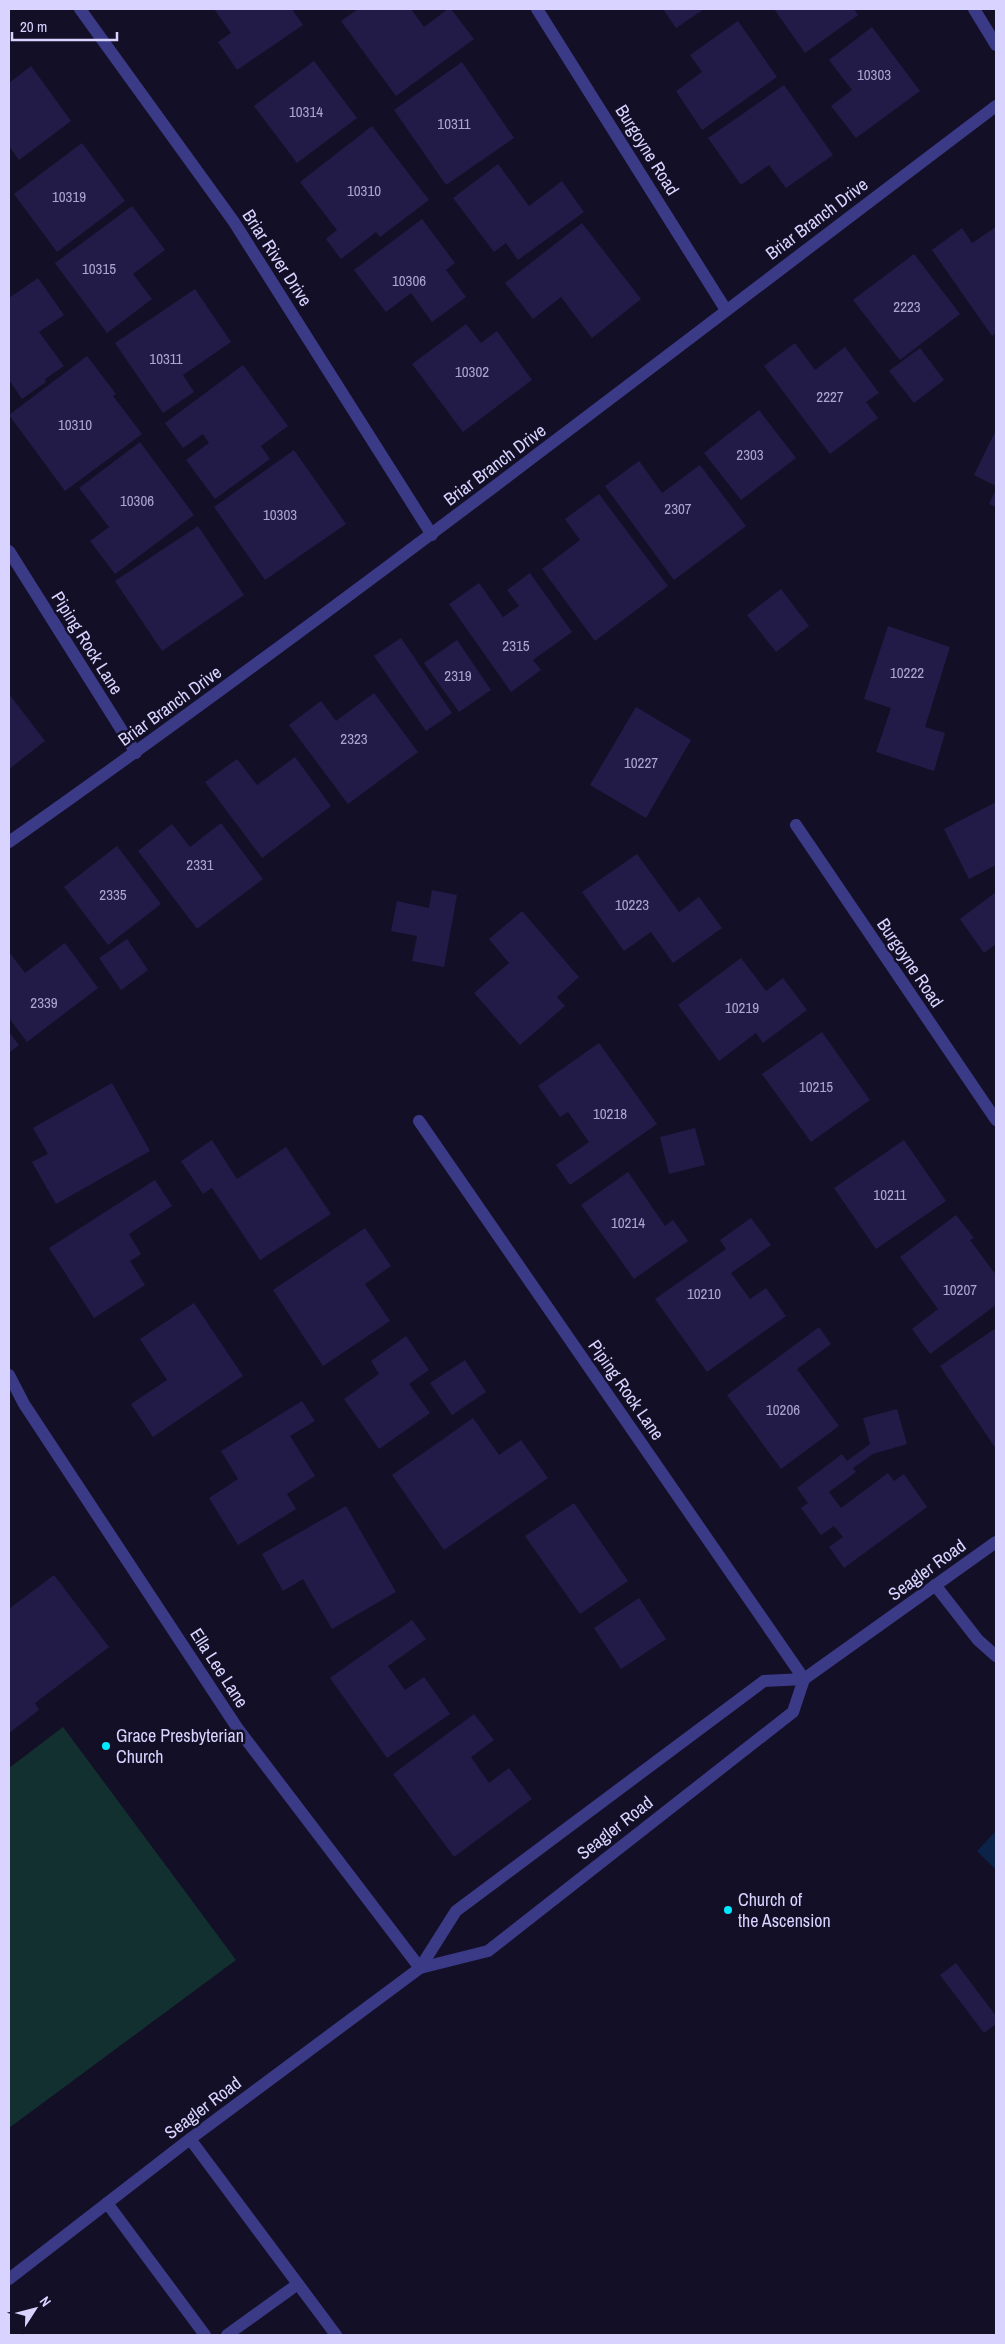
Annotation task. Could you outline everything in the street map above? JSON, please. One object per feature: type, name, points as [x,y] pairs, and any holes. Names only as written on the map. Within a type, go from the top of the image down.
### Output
[{"type":"street","name":"Briar River Drive","points":[[80,9],[234,222],[432,535]]},
{"type":"street","name":"Burgoyne Road","points":[[537,9],[726,310]]},
{"type":"street","points":[[974,9],[996,45]]},
{"type":"street","name":"Briar Branch Drive","points":[[9,842],[136,753],[432,535],[996,106]]},
{"type":"street","name":"Piping Rock Lane","points":[[9,552],[136,753]]},
{"type":"street","name":"Burgoyne Road","points":[[796,825],[996,1120]]},
{"type":"street","name":"Piping Rock Lane","points":[[419,1121],[804,1679]]},
{"type":"street","name":"Ella Lee Lane","points":[[9,1375],[24,1404],[238,1729],[420,1968]]},
{"type":"street","name":"Seagler Road","points":[[9,2279],[190,2139],[420,1968],[456,1911],[764,1682],[804,1679],[996,1542]]},
{"type":"street","points":[[935,1586],[978,1640],[996,1656]]},
{"type":"street","name":"Seagler Road","points":[[420,1968],[488,1951],[793,1712],[804,1679]]},
{"type":"street","points":[[190,2139],[336,2335]]},
{"type":"street","points":[[107,2203],[205,2335]]},
{"type":"street","points":[[227,2335],[298,2284]]},
{"type":"green space","points":[[63,1727],[236,1960],[9,2128],[9,1768]]},
{"type":"water","points":[[996,1831],[996,1870],[977,1851]]},
{"type":"building","points":[[214,9],[292,9],[303,25],[237,70],[218,42],[231,33]]},
{"type":"building","points":[[358,9],[411,9],[424,27],[448,9],[451,9],[474,39],[396,96],[341,21]]},
{"type":"building","points":[[663,9],[704,9],[676,28]]},
{"type":"building","points":[[774,9],[854,9],[858,15],[805,53]]},
{"type":"building","points":[[738,21],[777,77],[702,130],[676,91],[702,72],[690,55]]},
{"type":"building","points":[[872,27],[920,91],[856,138],[831,106],[852,90],[829,60]]},
{"type":"building","points":[[314,61],[357,118],[297,163],[254,106]]},
{"type":"building","points":[[462,62],[514,138],[446,185],[394,110]]},
{"type":"building","points":[[31,66],[71,121],[19,160],[9,146],[9,83]]},
{"type":"building","points":[[784,85],[833,155],[786,188],[769,165],[741,185],[708,138]]},
{"type":"building","points":[[372,126],[429,200],[380,237],[376,232],[341,259],[326,239],[337,230],[300,182]]},
{"type":"building","points":[[82,143],[125,201],[57,252],[14,194]]},
{"type":"building","points":[[498,164],[529,206],[562,181],[584,212],[518,260],[506,243],[494,252],[453,198]]},
{"type":"building","points":[[132,206],[165,250],[133,274],[152,299],[107,333],[55,263]]},
{"type":"building","points":[[422,219],[455,263],[446,270],[466,297],[432,322],[411,293],[386,312],[354,270]]},
{"type":"building","points":[[582,223],[641,299],[592,338],[561,297],[533,319],[505,283]]},
{"type":"building","points":[[996,227],[996,333],[992,336],[932,250],[962,228],[972,243]]},
{"type":"building","points":[[914,254],[960,314],[900,360],[853,300]]},
{"type":"building","points":[[38,278],[64,315],[39,332],[64,366],[45,379],[46,382],[22,399],[9,380],[9,298]]},
{"type":"building","points":[[195,289],[231,342],[183,375],[194,392],[163,413],[115,343]]},
{"type":"building","points":[[466,324],[481,343],[497,331],[532,380],[463,432],[412,364]]},
{"type":"building","points":[[795,343],[815,370],[845,347],[879,393],[866,402],[878,418],[830,454],[764,366]]},
{"type":"building","points":[[920,348],[944,380],[914,403],[889,371]]},
{"type":"building","points":[[87,356],[116,394],[113,396],[142,434],[65,491],[9,415]]},
{"type":"building","points":[[243,365],[288,426],[261,446],[270,459],[215,499],[186,460],[209,443],[203,434],[183,448],[165,423]]},
{"type":"building","points":[[759,410],[796,458],[741,500],[704,453]]},
{"type":"building","points":[[996,430],[996,486],[974,475]]},
{"type":"building","points":[[140,442],[194,515],[115,574],[90,541],[109,527],[79,488]]},
{"type":"building","points":[[294,450],[346,524],[265,580],[214,507]]},
{"type":"building","points":[[639,461],[662,493],[700,465],[746,526],[674,580],[605,486]]},
{"type":"building","points":[[996,490],[996,507],[989,504]]},
{"type":"building","points":[[599,494],[668,586],[595,641],[542,569],[580,540],[565,519]]},
{"type":"building","points":[[198,526],[244,595],[162,651],[115,581]]},
{"type":"building","points":[[530,573],[572,632],[533,660],[541,670],[511,692],[449,604],[479,583],[503,617],[519,606],[507,590]]},
{"type":"building","points":[[781,589],[809,626],[776,652],[747,615]]},
{"type":"building","points":[[888,626],[950,647],[925,727],[945,733],[934,771],[876,752],[891,708],[864,699]]},
{"type":"building","points":[[401,638],[452,713],[426,731],[374,656]]},
{"type":"building","points":[[457,640],[491,690],[459,712],[424,663]]},
{"type":"building","points":[[374,693],[418,752],[348,804],[289,725],[321,701],[336,721]]},
{"type":"building","points":[[9,694],[45,741],[9,769]]},
{"type":"building","points":[[636,707],[691,740],[646,818],[590,785]]},
{"type":"building","points":[[295,757],[331,806],[262,858],[205,782],[237,759],[257,785]]},
{"type":"building","points":[[996,802],[996,865],[969,879],[944,829]]},
{"type":"building","points":[[221,823],[263,879],[197,929],[138,851],[172,824],[190,847]]},
{"type":"building","points":[[117,846],[161,904],[108,945],[64,887]]},
{"type":"building","points":[[637,854],[679,912],[699,897],[722,928],[673,963],[651,932],[624,951],[582,892]]},
{"type":"building","points":[[432,890],[457,895],[444,967],[412,961],[417,936],[391,931],[397,901],[429,908]]},
{"type":"building","points":[[996,892],[996,944],[984,953],[960,919]]},
{"type":"building","points":[[522,911],[579,977],[557,997],[565,1006],[520,1045],[474,993],[509,963],[489,939]]},
{"type":"building","points":[[127,939],[148,970],[121,990],[99,958]]},
{"type":"building","points":[[65,943],[98,988],[27,1042],[9,1018],[9,952],[25,973]]},
{"type":"building","points":[[741,958],[766,991],[783,978],[807,1010],[763,1043],[756,1033],[719,1061],[678,1005]]},
{"type":"building","points":[[9,1032],[19,1045],[9,1053]]},
{"type":"building","points":[[822,1032],[870,1100],[811,1142],[762,1074]]},
{"type":"building","points":[[599,1043],[657,1124],[570,1185],[556,1165],[589,1142],[568,1112],[560,1117],[538,1086]]},
{"type":"building","points":[[112,1083],[150,1151],[56,1204],[32,1162],[48,1154],[33,1128]]},
{"type":"building","points":[[695,1128],[705,1165],[669,1174],[660,1137]]},
{"type":"building","points":[[212,1140],[237,1179],[286,1147],[331,1214],[260,1260],[212,1188],[203,1194],[181,1161]]},
{"type":"building","points":[[904,1140],[946,1201],[876,1249],[834,1188]]},
{"type":"building","points":[[628,1172],[665,1226],[673,1220],[688,1241],[634,1279],[581,1205]]},
{"type":"building","points":[[155,1180],[172,1206],[129,1234],[141,1254],[130,1261],[145,1285],[94,1318],[49,1248]]},
{"type":"building","points":[[956,1215],[974,1238],[970,1240],[996,1275],[996,1305],[930,1354],[912,1329],[938,1309],[900,1257]]},
{"type":"building","points":[[751,1218],[771,1245],[731,1273],[750,1299],[766,1288],[786,1316],[707,1372],[655,1299],[726,1249],[720,1240]]},
{"type":"building","points":[[365,1228],[391,1266],[365,1284],[390,1321],[323,1366],[273,1290]]},
{"type":"building","points":[[194,1303],[243,1376],[153,1437],[131,1404],[167,1380],[140,1339]]},
{"type":"building","points":[[819,1327],[831,1344],[797,1369],[839,1426],[781,1469],[727,1395]]},
{"type":"building","points":[[996,1328],[996,1449],[940,1366]]},
{"type":"building","points":[[406,1336],[429,1370],[409,1384],[430,1413],[379,1449],[344,1399],[379,1374],[371,1361]]},
{"type":"building","points":[[465,1360],[486,1392],[452,1415],[430,1383]]},
{"type":"building","points":[[302,1401],[315,1421],[290,1436],[315,1476],[287,1494],[296,1509],[238,1545],[209,1498],[238,1479],[221,1451]]},
{"type":"building","points":[[897,1409],[907,1444],[873,1454],[853,1468],[856,1472],[829,1492],[841,1508],[888,1473],[894,1481],[904,1474],[927,1507],[844,1568],[829,1547],[843,1537],[834,1526],[821,1535],[801,1508],[808,1503],[797,1488],[842,1454],[847,1461],[870,1444],[863,1418]]},
{"type":"building","points":[[473,1418],[499,1455],[521,1440],[548,1478],[444,1550],[392,1475]]},
{"type":"building","points":[[574,1503],[628,1581],[580,1614],[525,1536]]},
{"type":"building","points":[[346,1506],[396,1592],[332,1629],[303,1579],[283,1591],[262,1554]]},
{"type":"building","points":[[54,1575],[109,1647],[35,1703],[39,1710],[9,1733],[9,1609]]},
{"type":"building","points":[[639,1598],[666,1639],[621,1669],[594,1628]]},
{"type":"building","points":[[412,1620],[426,1639],[388,1666],[405,1690],[424,1677],[450,1714],[387,1758],[330,1678]]},
{"type":"building","points":[[474,1714],[494,1740],[471,1757],[489,1783],[509,1768],[532,1799],[454,1857],[393,1774]]},
{"type":"building","points":[[956,1963],[996,2016],[996,2024],[984,2033],[940,1975]]},
{"type":"place","name":"Grace Presbyterian Church","points":[[106,1746]]},
{"type":"place","name":"Church of the Ascension","points":[[728,1910]]}]
